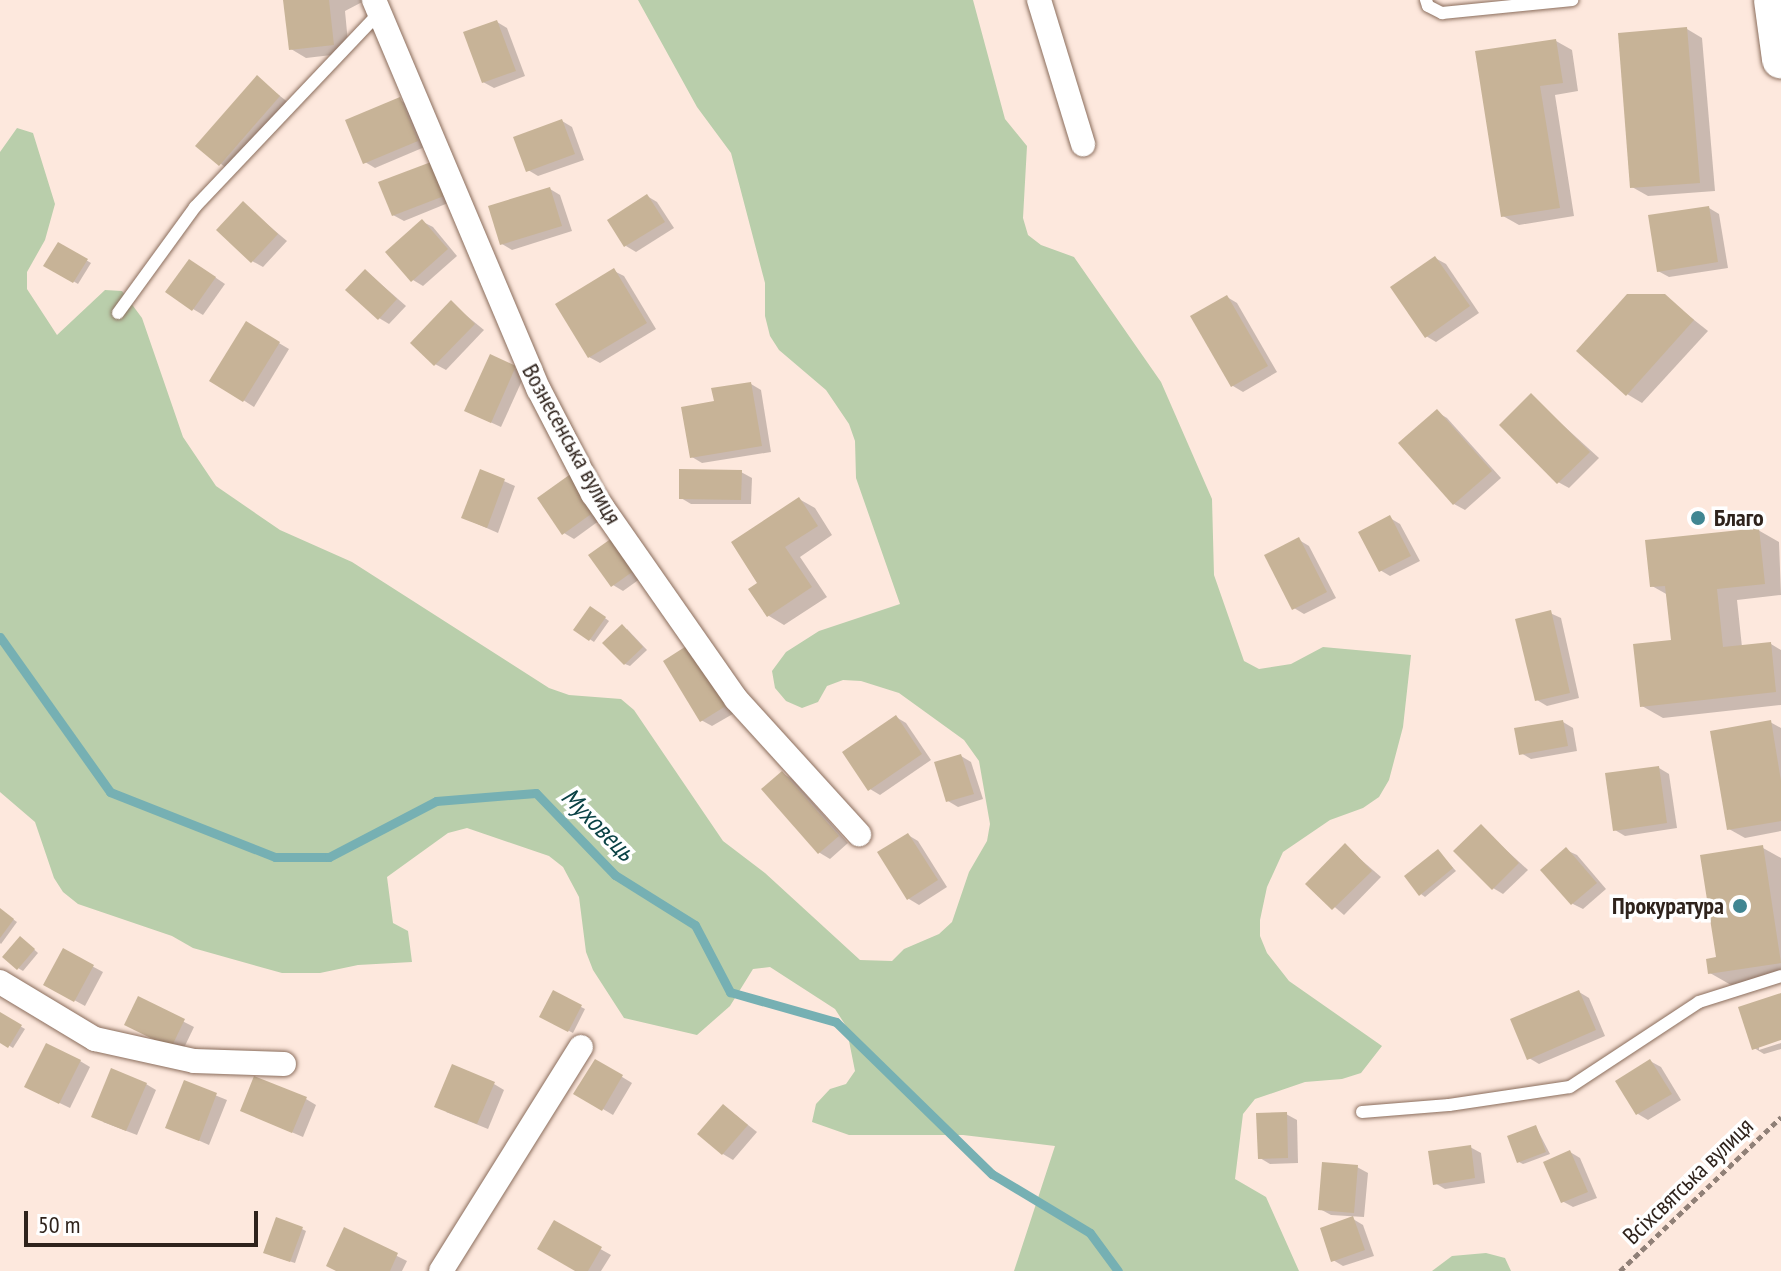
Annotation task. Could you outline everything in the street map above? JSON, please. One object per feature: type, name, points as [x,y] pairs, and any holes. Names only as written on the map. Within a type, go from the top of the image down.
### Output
[{"type":"main road","points":[[1773,0],[1781,59]]},
{"type":"street","points":[[1039,0],[1083,144]]},
{"type":"street","name":"Вознесенська вулиця","points":[[377,7],[539,390],[593,494],[736,699],[859,834]]},
{"type":"street","points":[[0,982],[95,1039],[194,1061],[284,1064]]},
{"type":"street","points":[[441,1271],[581,1047]]},
{"type":"lane","points":[[1426,0],[1428,6],[1442,13],[1572,0]]},
{"type":"lane","points":[[118,313],[195,207],[377,7]]},
{"type":"lane","points":[[1362,1112],[1449,1105],[1570,1087],[1699,1002],[1781,976]]},
{"type":"path","name":"Всіхсвятська вулиця","points":[[1620,1271],[1781,1117]]},
{"type":"green space","points":[[638,0],[973,0],[1005,119],[1027,146],[1023,218],[1028,235],[1041,245],[1074,257],[1161,382],[1212,499],[1214,575],[1244,661],[1259,669],[1291,664],[1323,647],[1411,655],[1403,727],[1389,780],[1379,797],[1363,808],[1330,820],[1283,852],[1267,887],[1260,920],[1260,936],[1267,953],[1289,981],[1382,1046],[1361,1073],[1342,1079],[1305,1082],[1255,1099],[1243,1114],[1235,1179],[1266,1197],[1299,1271],[1014,1271],[1055,1146],[963,1135],[849,1135],[812,1122],[816,1104],[830,1089],[846,1084],[855,1071],[846,1026],[835,1009],[770,967],[753,969],[730,1006],[697,1035],[624,1018],[593,970],[586,952],[579,897],[563,867],[549,856],[467,828],[448,833],[387,877],[393,923],[408,931],[412,962],[358,965],[320,973],[282,973],[193,948],[172,936],[78,904],[63,892],[54,878],[35,822],[0,792],[0,152],[17,128],[33,133],[55,204],[45,240],[27,272],[27,289],[57,335],[105,290],[122,291],[142,318],[183,437],[216,486],[280,530],[352,562],[549,688],[569,695],[621,699],[634,710],[723,841],[765,873],[860,960],[892,961],[904,949],[939,934],[952,922],[969,872],[987,841],[990,824],[979,761],[964,740],[899,693],[861,681],[843,680],[827,686],[818,702],[802,708],[786,701],[775,688],[772,671],[786,652],[819,631],[900,604],[856,478],[855,441],[849,424],[826,390],[779,350],[770,336],[765,316],[765,283],[731,153],[697,107]]},
{"type":"green space","points":[[1486,1253],[1505,1258],[1511,1271],[1432,1271],[1452,1256]]},
{"type":"building","points":[[283,0],[329,0],[334,45],[289,50]]},
{"type":"building","points":[[497,20],[516,71],[482,83],[463,32]]},
{"type":"building","points":[[1687,27],[1700,183],[1630,188],[1618,33]]},
{"type":"building","points":[[1556,39],[1563,83],[1540,86],[1560,208],[1501,217],[1475,51]]},
{"type":"building","points":[[257,75],[280,96],[219,166],[195,146]]},
{"type":"building","points":[[400,97],[418,141],[363,164],[345,120]]},
{"type":"building","points":[[562,119],[575,154],[526,172],[513,137]]},
{"type":"building","points":[[431,162],[444,196],[392,216],[378,182]]},
{"type":"building","points":[[550,187],[562,226],[500,245],[488,206]]},
{"type":"building","points":[[647,194],[665,222],[624,247],[607,220]]},
{"type":"building","points":[[243,201],[278,234],[251,263],[216,230]]},
{"type":"building","points":[[1709,206],[1718,262],[1657,272],[1648,215]]},
{"type":"building","points":[[422,219],[448,249],[411,282],[385,252]]},
{"type":"building","points":[[58,242],[88,259],[73,283],[43,266]]},
{"type":"building","points":[[1435,256],[1470,306],[1425,338],[1390,287]]},
{"type":"building","points":[[189,259],[216,277],[192,311],[165,292]]},
{"type":"building","points":[[614,268],[647,323],[588,358],[555,304]]},
{"type":"building","points":[[365,269],[397,299],[378,320],[345,290]]},
{"type":"building","points":[[1627,294],[1665,294],[1694,320],[1626,396],[1576,351]]},
{"type":"building","points":[[1227,295],[1268,366],[1231,387],[1190,316]]},
{"type":"building","points":[[451,300],[475,324],[434,366],[410,343]]},
{"type":"building","points":[[246,321],[280,342],[243,402],[209,381]]},
{"type":"building","points":[[490,354],[516,366],[491,423],[464,411]]},
{"type":"building","points":[[751,382],[762,446],[690,458],[681,407],[714,401],[711,388]]},
{"type":"building","points":[[1531,393],[1590,452],[1557,484],[1499,425]]},
{"type":"building","points":[[1437,409],[1492,471],[1453,505],[1398,443]]},
{"type":"building","points":[[480,469],[505,479],[487,528],[461,518]]},
{"type":"building","points":[[679,469],[742,470],[741,500],[679,499]]},
{"type":"building","points":[[572,473],[598,509],[562,535],[537,498]]},
{"type":"building","points":[[799,497],[818,526],[785,547],[812,587],[767,617],[748,589],[757,583],[731,542]]},
{"type":"building","points":[[1390,515],[1411,556],[1379,572],[1358,532]]},
{"type":"building","points":[[1759,528],[1765,584],[1717,589],[1723,647],[1771,642],[1776,692],[1640,707],[1633,644],[1671,640],[1665,586],[1650,587],[1645,540]]},
{"type":"building","points":[[1299,537],[1327,592],[1292,610],[1264,555]]},
{"type":"building","points":[[612,538],[635,570],[611,587],[588,555]]},
{"type":"building","points":[[590,606],[606,617],[589,641],[573,630]]},
{"type":"building","points":[[1551,610],[1570,693],[1535,701],[1515,619]]},
{"type":"building","points":[[622,624],[643,647],[624,665],[602,643]]},
{"type":"building","points":[[691,643],[729,704],[700,722],[663,661]]},
{"type":"building","points":[[896,715],[922,754],[868,791],[842,752]]},
{"type":"building","points":[[1563,720],[1568,746],[1519,755],[1514,728]]},
{"type":"building","points":[[1771,720],[1781,781],[1781,821],[1727,830],[1710,731]]},
{"type":"building","points":[[961,754],[974,794],[946,802],[934,762]]},
{"type":"building","points":[[1659,766],[1667,823],[1613,831],[1605,773]]},
{"type":"building","points":[[782,771],[839,836],[818,854],[761,789]]},
{"type":"building","points":[[1481,824],[1519,863],[1492,890],[1453,851]]},
{"type":"building","points":[[908,833],[938,880],[907,900],[877,852]]},
{"type":"building","points":[[1345,843],[1372,871],[1332,910],[1305,884]]},
{"type":"building","name":"Прокуратура","points":[[1763,845],[1781,963],[1708,974],[1706,959],[1716,957],[1700,855]]},
{"type":"building","points":[[1566,847],[1597,883],[1571,905],[1540,870]]},
{"type":"building","points":[[1438,849],[1453,868],[1419,896],[1404,876]]},
{"type":"building","points":[[0,908],[14,919],[0,938]]},
{"type":"building","points":[[20,936],[35,949],[17,970],[2,957]]},
{"type":"building","points":[[63,948],[94,965],[74,1002],[43,985]]},
{"type":"building","points":[[553,990],[582,1005],[568,1032],[539,1017]]},
{"type":"building","points":[[1579,990],[1596,1030],[1527,1060],[1510,1019]]},
{"type":"building","points":[[1781,993],[1781,1040],[1752,1050],[1738,1007]]},
{"type":"building","points":[[138,996],[185,1019],[171,1048],[124,1025]]},
{"type":"building","points":[[0,1012],[22,1025],[8,1048],[0,1043]]},
{"type":"building","points":[[46,1043],[81,1060],[59,1104],[24,1087]]},
{"type":"building","points":[[595,1059],[623,1075],[602,1111],[573,1094]]},
{"type":"building","points":[[1650,1059],[1672,1094],[1636,1115],[1615,1081]]},
{"type":"building","points":[[452,1064],[495,1082],[477,1124],[434,1107]]},
{"type":"building","points":[[111,1068],[147,1083],[126,1131],[91,1117]]},
{"type":"building","points":[[254,1076],[307,1097],[292,1133],[240,1111]]},
{"type":"building","points":[[184,1080],[217,1093],[199,1141],[165,1128]]},
{"type":"building","points":[[723,1104],[748,1125],[722,1155],[697,1134]]},
{"type":"building","points":[[1287,1112],[1288,1158],[1258,1159],[1256,1113]]},
{"type":"building","points":[[1536,1125],[1546,1152],[1517,1163],[1507,1136]]},
{"type":"building","points":[[1471,1145],[1475,1178],[1433,1185],[1428,1151]]},
{"type":"building","points":[[1570,1150],[1588,1192],[1561,1203],[1543,1162]]},
{"type":"building","points":[[1322,1162],[1358,1165],[1354,1213],[1318,1210]]},
{"type":"building","points":[[1353,1216],[1365,1250],[1331,1262],[1320,1228]]},
{"type":"building","points":[[276,1217],[303,1227],[290,1262],[263,1253]]},
{"type":"building","points":[[554,1220],[602,1247],[588,1271],[575,1271],[537,1249]]},
{"type":"building","points":[[344,1227],[398,1253],[390,1271],[336,1271],[326,1266]]},
{"type":"waterway","name":"Муховець","points":[[0,637],[110,792],[275,857],[329,857],[436,801],[536,793],[615,875],[695,925],[730,992],[836,1022],[992,1174],[1090,1233],[1118,1271]]},
{"type":"place","name":"Благо","points":[[1698,518]]},
{"type":"place","name":"Прокуратура","points":[[1740,906]]}]
